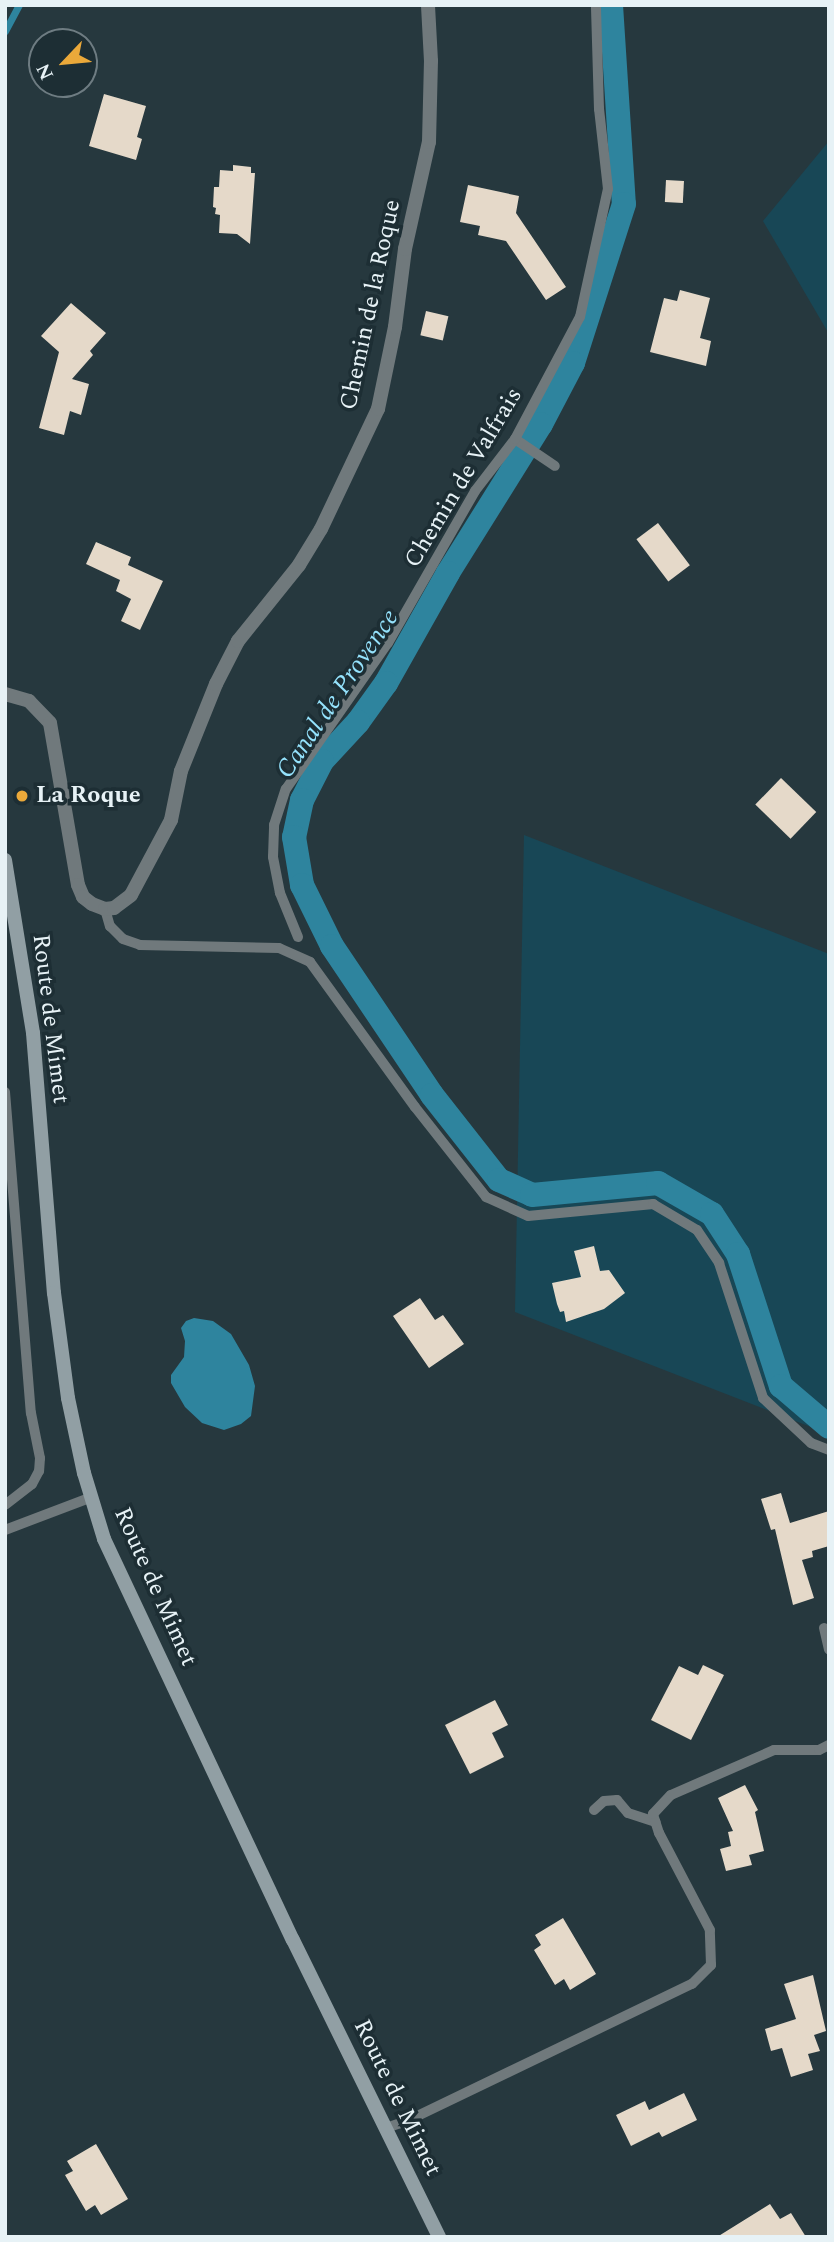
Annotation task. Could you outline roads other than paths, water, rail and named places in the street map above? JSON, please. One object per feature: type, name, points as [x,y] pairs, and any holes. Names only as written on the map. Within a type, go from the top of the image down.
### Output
[{"type":"main road","name":"Route de Mimet","points":[[5,860],[33,1033],[55,1306],[68,1398],[104,1539],[439,2237]]},
{"type":"street","name":"Chemin de la Roque","points":[[105,909],[114,908],[131,895],[171,820],[181,771],[216,684],[238,641],[299,565],[321,528],[378,410],[395,327],[405,249],[429,142],[431,61],[428,5]]},
{"type":"street","points":[[5,694],[29,701],[50,723],[78,885],[83,897],[105,909]]},
{"type":"lane","name":"Chemin de Valfrais","points":[[298,937],[280,893],[273,857],[274,825],[286,789],[388,643],[475,491],[517,441],[580,317],[608,189],[599,110],[596,5]]},
{"type":"lane","points":[[517,441],[555,466]]},
{"type":"lane","points":[[105,909],[110,926],[123,939],[140,945],[279,948],[310,962],[415,1107],[486,1197],[528,1216],[653,1204],[697,1230],[719,1263],[763,1398],[811,1443],[829,1450]]},
{"type":"lane","points":[[5,1091],[31,1413],[40,1458],[39,1471],[32,1484],[5,1505]]},
{"type":"lane","points":[[5,1530],[92,1497]]},
{"type":"lane","points":[[824,1628],[829,1649]]},
{"type":"lane","points":[[386,2128],[409,2120],[692,1984],[711,1965],[710,1930],[653,1814],[671,1795],[774,1749],[820,1750],[829,1745]]},
{"type":"lane","points":[[593,1810],[604,1801],[617,1800],[628,1813],[656,1822]]},
{"type":"waterway","points":[[5,31],[19,5]]},
{"type":"waterway","name":"Canal de Provence","points":[[611,5],[624,204],[573,363],[541,424],[448,573],[386,683],[358,722],[322,761],[302,800],[294,837],[302,885],[332,946],[432,1095],[499,1180],[532,1195],[658,1183],[712,1214],[738,1254],[781,1386],[829,1427]]},
{"type":"place","name":"La Roque","points":[[22,796]]}]
